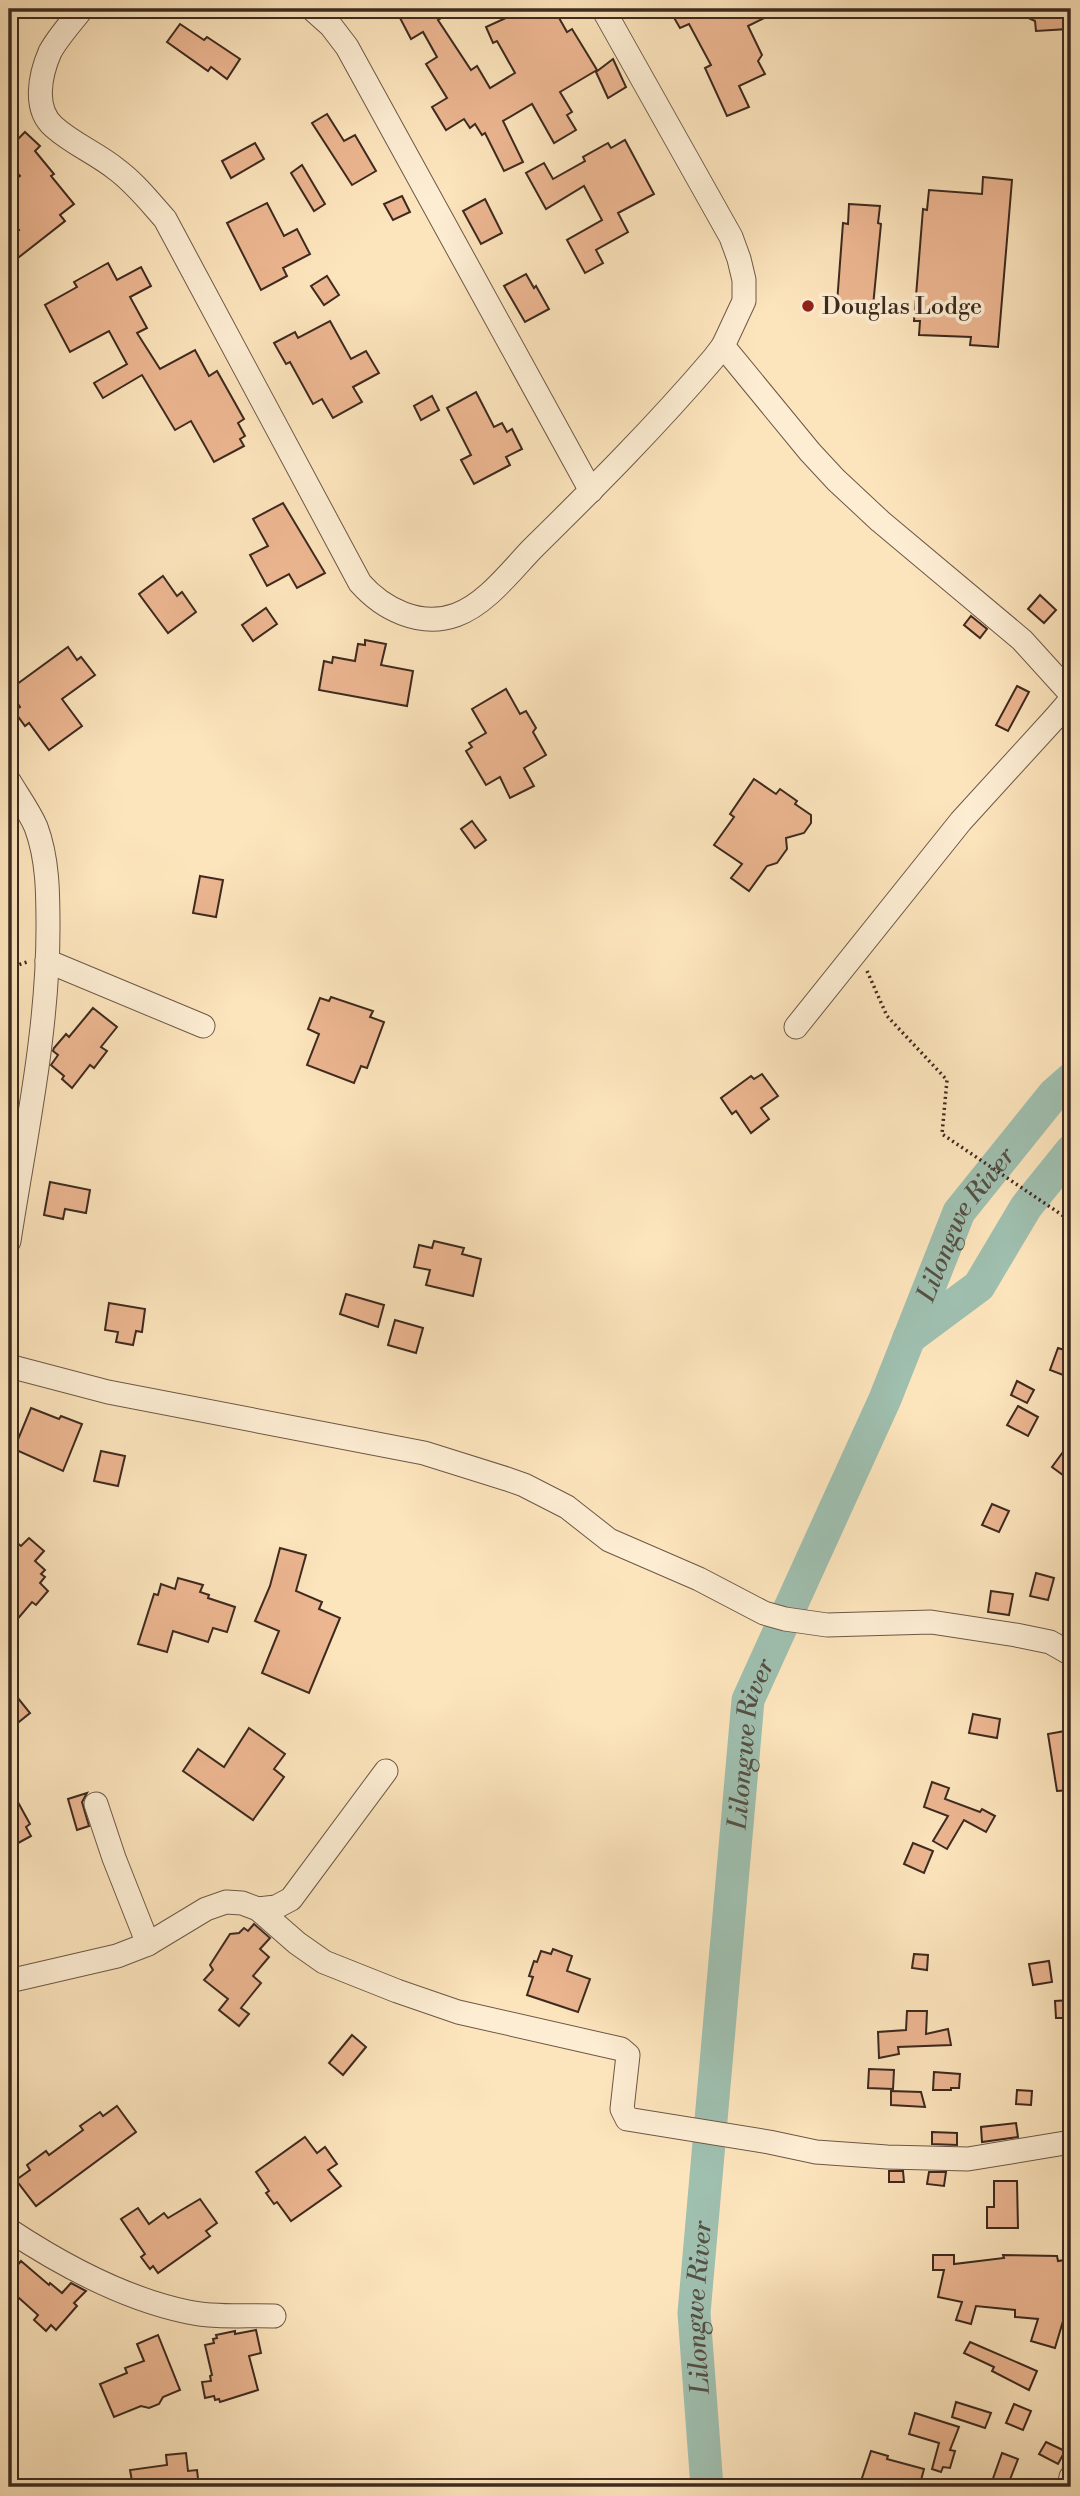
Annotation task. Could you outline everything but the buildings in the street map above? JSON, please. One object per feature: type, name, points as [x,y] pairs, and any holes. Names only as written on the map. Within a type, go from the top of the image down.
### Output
[{"type":"street","points":[[82,9],[51,51],[41,85],[40,98],[45,117],[67,138],[117,169],[164,219],[360,583],[374,599],[395,611],[414,617],[453,616],[483,598],[591,491],[690,386],[723,346],[744,301],[744,280],[731,237],[603,9]]},
{"type":"street","points":[[312,9],[331,26],[347,47],[591,491]]},
{"type":"street","points":[[723,346],[836,480],[880,521],[1022,640],[1071,694],[1068,703],[961,821],[796,1027]]},
{"type":"street","points":[[9,781],[36,828],[48,886],[47,961],[41,1049],[9,1241]]},
{"type":"street","points":[[47,961],[203,1027]]},
{"type":"street","points":[[9,1366],[108,1392],[424,1453],[507,1479],[567,1507],[609,1540],[690,1575],[764,1613],[785,1619],[827,1625],[931,1622],[1050,1642],[1071,1654]]},
{"type":"street","points":[[258,1909],[276,1907],[290,1899],[386,1771]]},
{"type":"street","points":[[96,1804],[148,1944]]},
{"type":"street","points":[[9,1980],[117,1956],[148,1944],[206,1909],[226,1902],[242,1903],[258,1909],[324,1962],[397,1991],[458,2012],[621,2049],[628,2055],[622,2109],[627,2119],[816,2152],[887,2157],[968,2159],[1071,2142]]},
{"type":"street","points":[[9,2230],[62,2264],[158,2304],[190,2313],[274,2316]]},
{"type":"street","points":[[1069,2487],[1071,2477]]},
{"type":"path","points":[[857,950],[887,1016],[947,1080],[942,1134],[1068,1219],[1071,1224]]},
{"type":"waterway","name":"Lilongwe River","points":[[707,2487],[694,2313],[748,1700],[885,1399],[959,1212],[1054,1094],[1071,1079]]},
{"type":"waterway","points":[[909,1338],[979,1286],[1026,1207],[1071,1151]]},
{"type":"place","name":"Douglas Lodge","points":[[808,306]]}]
